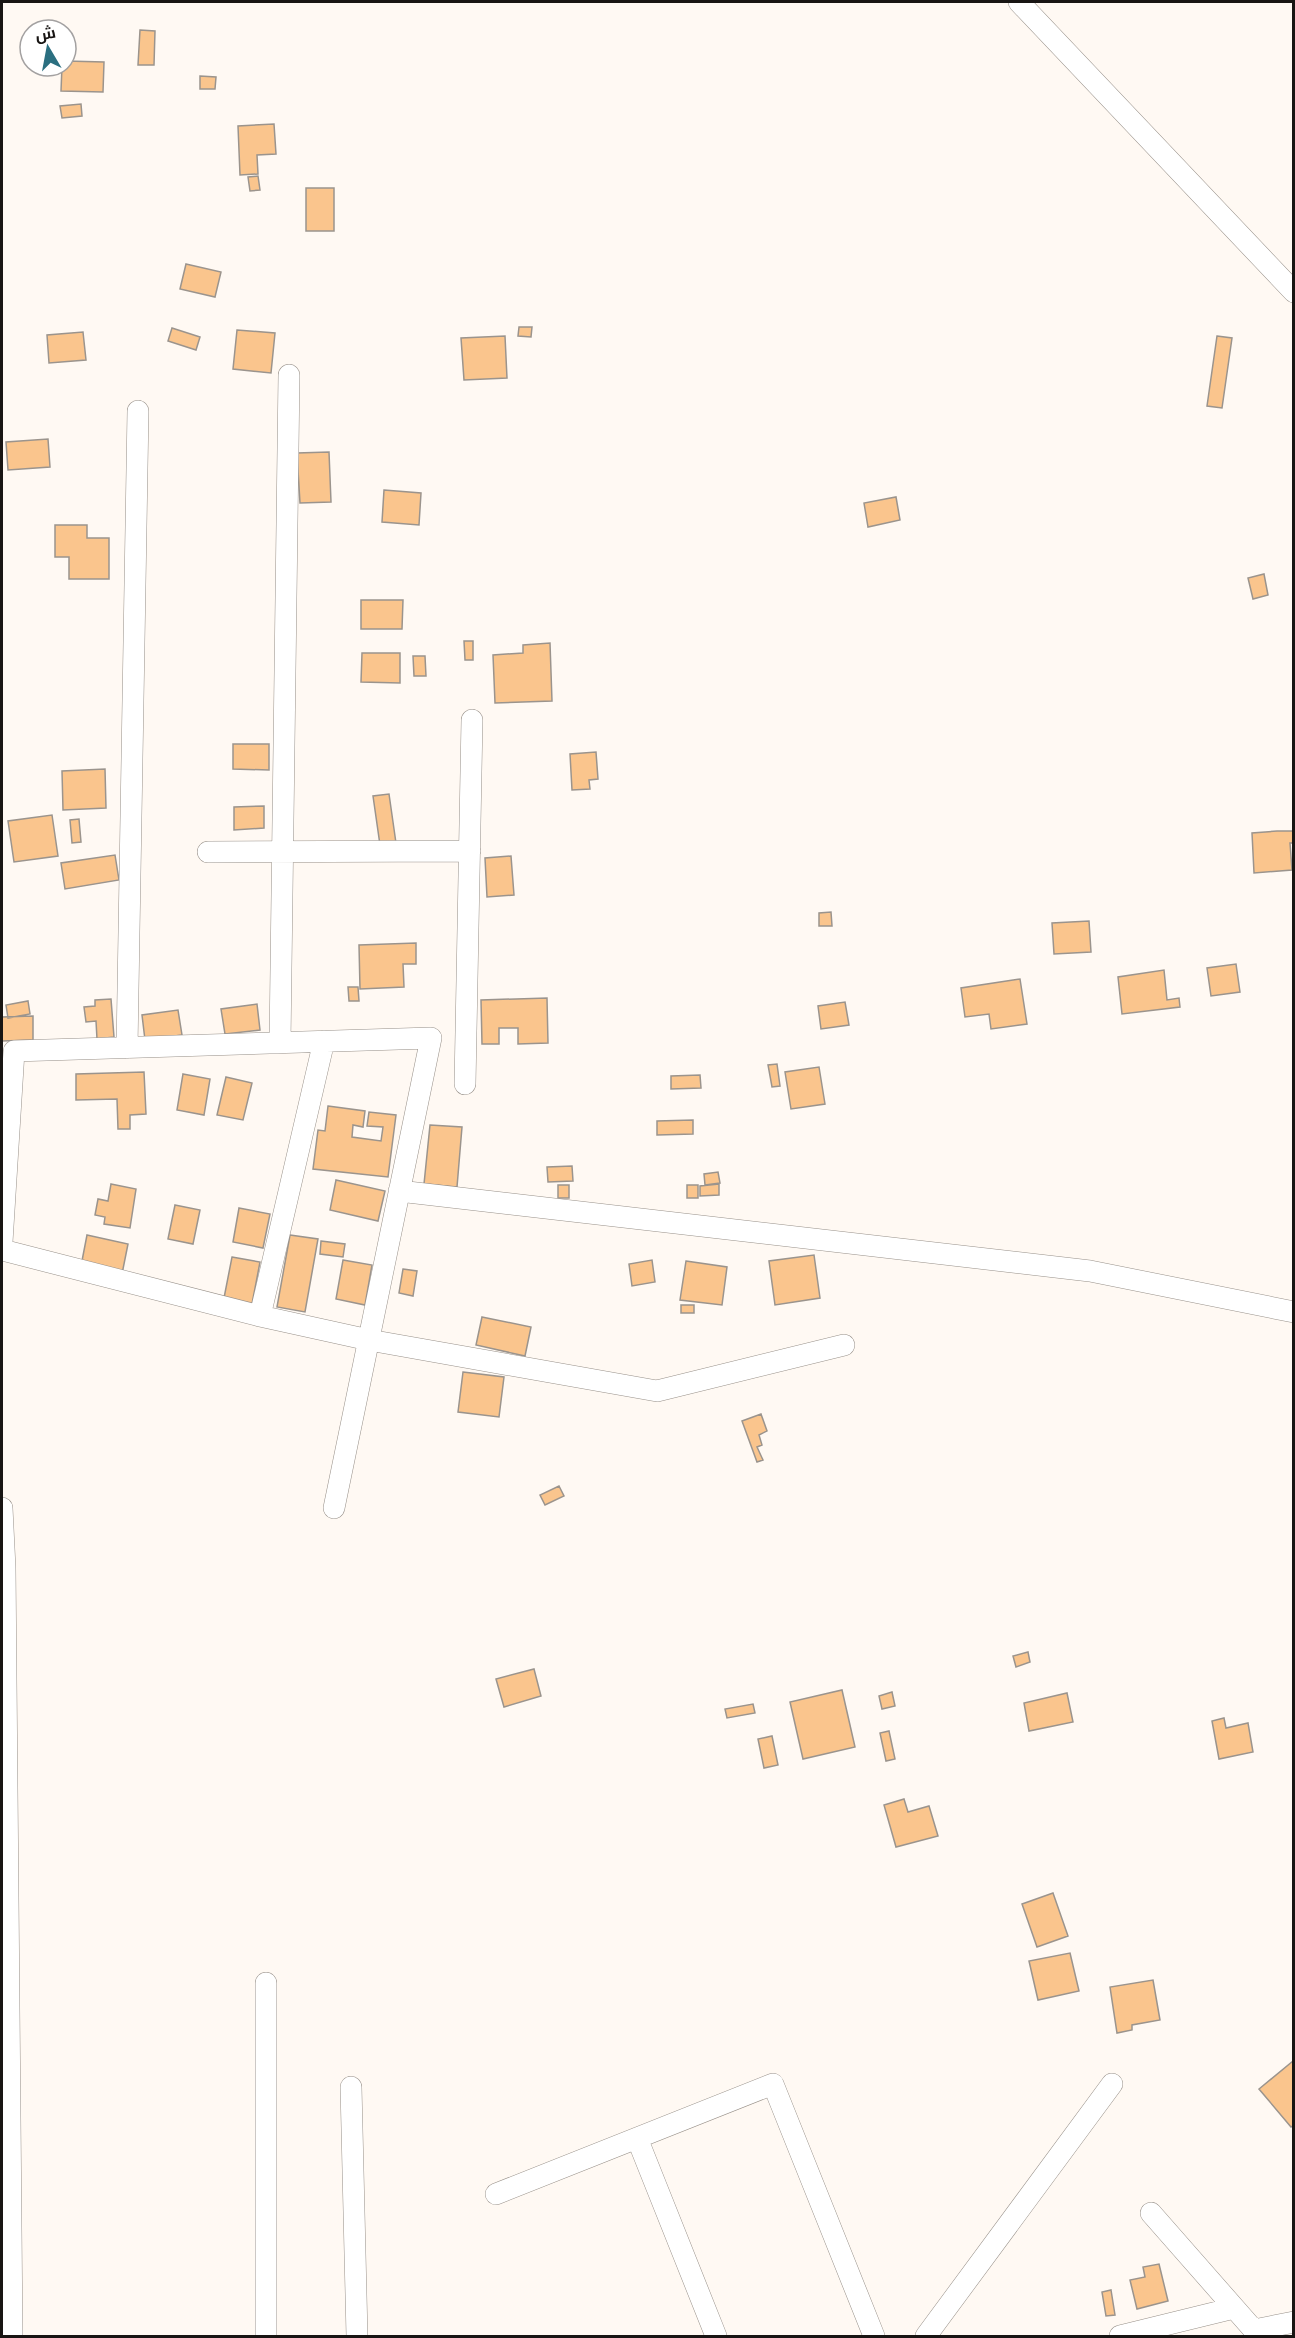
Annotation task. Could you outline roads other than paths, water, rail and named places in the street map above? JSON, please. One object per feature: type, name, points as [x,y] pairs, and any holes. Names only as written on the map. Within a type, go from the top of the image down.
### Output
[{"type":"street","points":[[1019,2],[1293,292]]},
{"type":"street","points":[[280,1043],[289,375]]},
{"type":"street","points":[[127,1048],[138,411]]},
{"type":"street","points":[[465,1084],[472,720]]},
{"type":"street","points":[[208,852],[470,851]]},
{"type":"street","points":[[2,1242],[14,1051],[431,1038],[334,1508]]},
{"type":"street","points":[[260,1316],[324,1041]]},
{"type":"street","points":[[399,1191],[1090,1271],[1293,1312]]},
{"type":"street","points":[[2,1250],[260,1316],[369,1340],[657,1391],[844,1345]]},
{"type":"street","points":[[2,1508],[5,1568],[12,2337]]},
{"type":"street","points":[[266,1983],[266,2337]]},
{"type":"street","points":[[496,2194],[773,2084],[874,2337]]},
{"type":"street","points":[[926,2337],[1112,2084]]},
{"type":"street","points":[[351,2087],[357,2337]]},
{"type":"street","points":[[637,2138],[716,2337]]},
{"type":"street","points":[[1151,2213],[1257,2333],[1293,2322]]},
{"type":"street","points":[[1120,2337],[1234,2308]]}]
